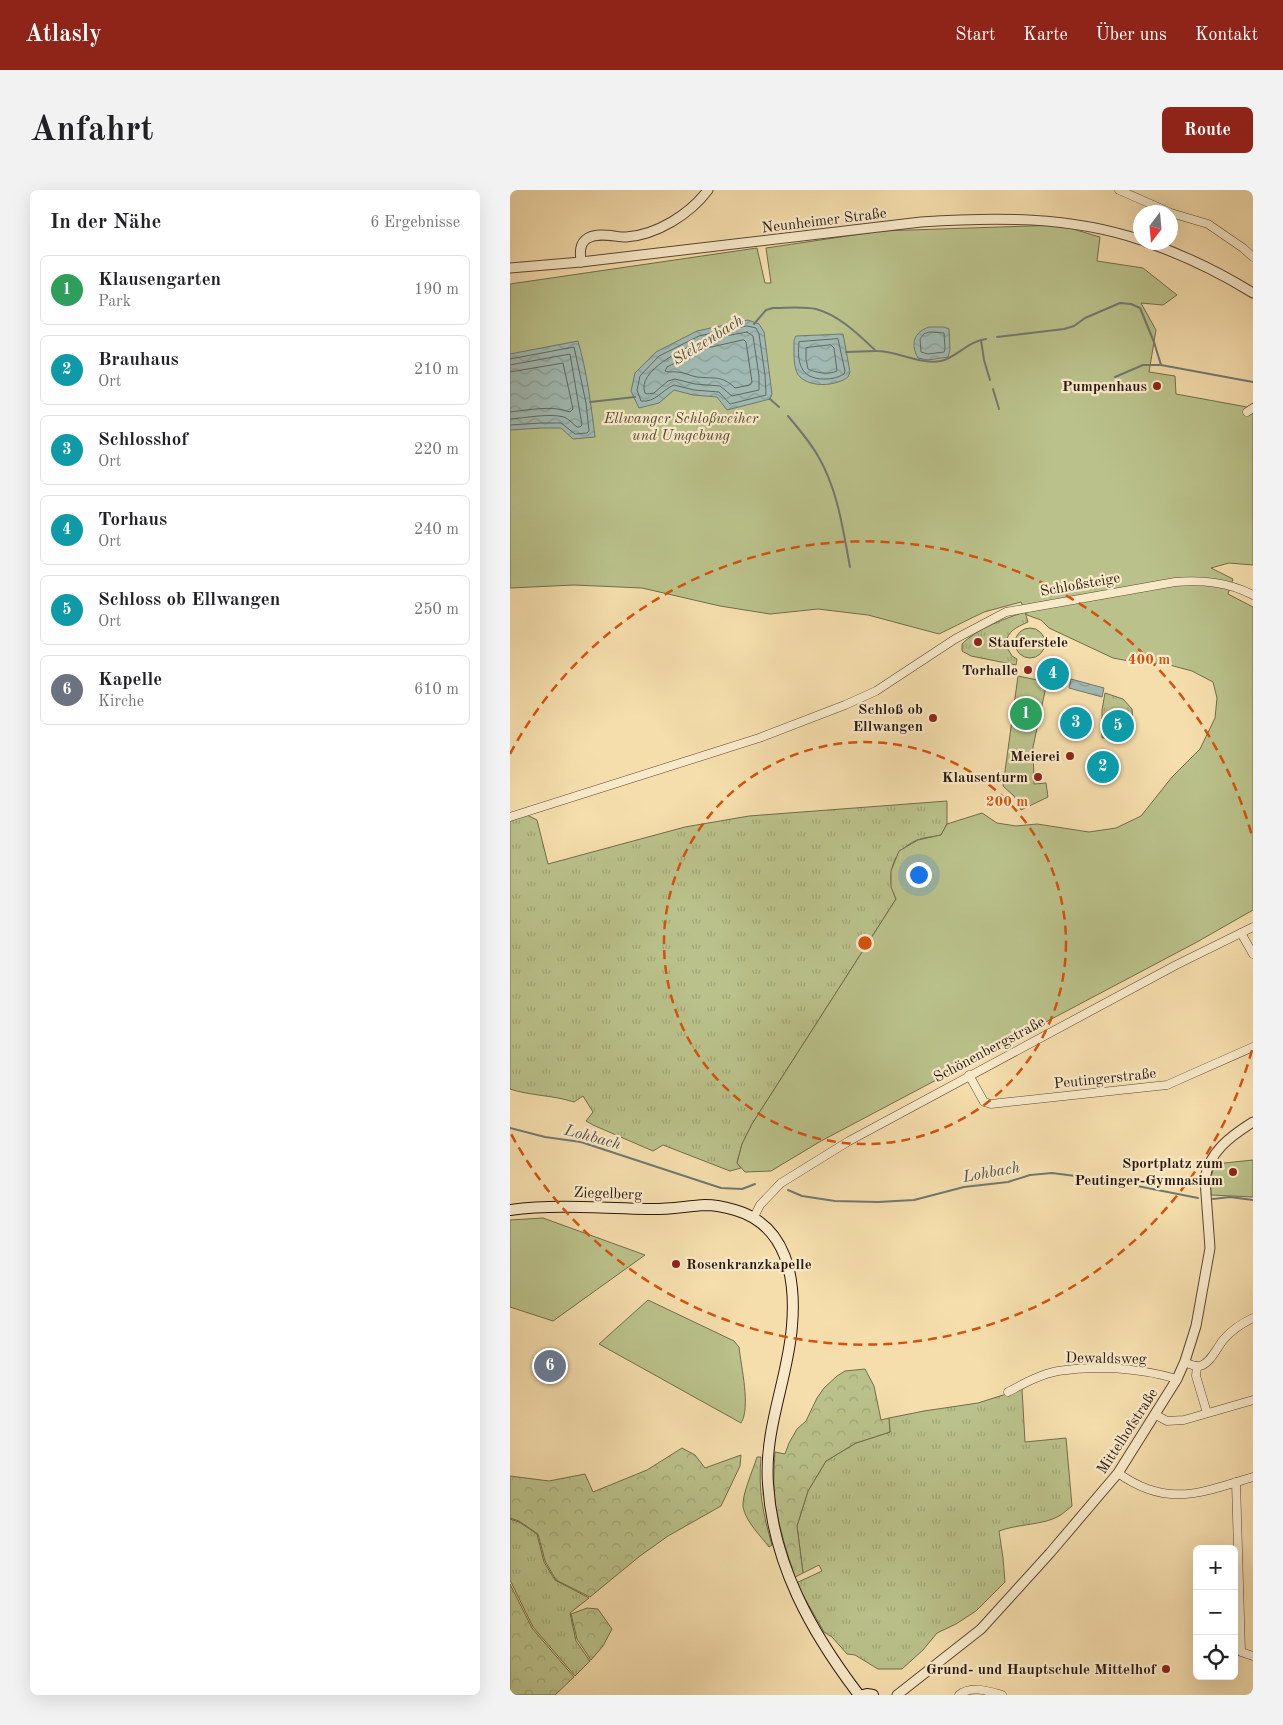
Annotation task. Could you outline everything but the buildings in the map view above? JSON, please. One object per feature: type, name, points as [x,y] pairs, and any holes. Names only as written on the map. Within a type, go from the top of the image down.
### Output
[{"type":"main road","name":"Ziegelberg","points":[[510,1210],[566,1206],[649,1209],[706,1205],[724,1207],[754,1217]]},
{"type":"main road","points":[[754,1217],[774,1236],[784,1253],[791,1276],[793,1307],[790,1345],[775,1408],[768,1465],[770,1500],[777,1539],[791,1582],[816,1633],[838,1668],[861,1695],[873,1695]]},
{"type":"street","points":[[581,262],[580,250],[586,239],[600,236],[626,237],[654,230],[685,212],[708,190]]},
{"type":"street","points":[[1119,190],[1152,205]]},
{"type":"street","points":[[1178,215],[1208,224],[1253,257]]},
{"type":"street","name":"Neunheimer Straße","points":[[510,268],[581,262],[912,223],[967,219],[1059,222],[1085,226],[1133,238]]},
{"type":"street","points":[[1169,250],[1210,268],[1253,293]]},
{"type":"street","name":"Schloßsteige","points":[[510,816],[759,738],[818,717],[876,691],[954,639],[1006,612],[1192,580],[1209,581],[1239,588],[1253,594]]},
{"type":"street","name":"Schönenbergstraße","points":[[754,1217],[760,1205],[781,1183],[849,1141],[1176,965],[1253,927]]},
{"type":"street","points":[[1241,933],[1253,954]]},
{"type":"street","name":"Peutingerstraße","points":[[969,1075],[984,1102],[991,1104],[1167,1085],[1253,1047]]},
{"type":"street","name":"Mittelhofstraße","points":[[897,1695],[981,1629],[1050,1553],[1118,1473],[1156,1415],[1177,1379],[1198,1318],[1210,1248],[1205,1180],[1206,1170],[1211,1158],[1232,1135],[1253,1122]]},
{"type":"street","points":[[1184,1362],[1197,1366],[1206,1363],[1225,1338],[1243,1323],[1253,1318]]},
{"type":"street","points":[[1197,1366],[1196,1376],[1207,1413]]},
{"type":"street","name":"Dewaldsweg","points":[[1008,1392],[1056,1371],[1093,1369],[1134,1370],[1177,1379]]},
{"type":"street","points":[[1156,1415],[1167,1421],[1175,1421],[1253,1400]]},
{"type":"street","points":[[1118,1473],[1150,1491],[1166,1494],[1192,1494],[1253,1477]]},
{"type":"street","points":[[1236,1482],[1241,1652],[1253,1656]]},
{"type":"street","points":[[959,1695],[963,1692],[979,1689],[1002,1695]]},
{"type":"green space","name":"Ellwanger Schloßweiher und Umgebung","points":[[1059,225],[1100,237],[1097,261],[1143,268],[1177,295],[1163,305],[1141,303],[1156,330],[1149,372],[1175,376],[1176,394],[1247,407],[1253,403],[1253,565],[1229,563],[1211,568],[1233,579],[1228,594],[1253,607],[1253,910],[1197,942],[821,1141],[771,1171],[745,1172],[737,1163],[742,1144],[752,1124],[896,899],[891,887],[891,871],[899,851],[918,840],[941,835],[947,824],[982,813],[997,823],[1016,826],[1037,824],[1089,832],[1116,828],[1141,816],[1172,777],[1200,749],[1215,718],[1217,698],[1213,682],[1192,671],[1166,664],[1134,662],[1113,658],[1049,628],[1041,620],[1027,615],[1021,602],[984,612],[939,634],[868,615],[818,609],[770,614],[720,606],[642,588],[574,585],[510,588],[510,284],[757,248],[765,283],[771,283],[766,248],[881,231]]},
{"type":"green space","points":[[1025,612],[1028,622],[1013,630],[1005,644],[1012,656],[1017,659],[1016,665],[971,656],[962,651],[962,644],[983,629]]},
{"type":"green space","points":[[1030,628],[1041,632],[1045,643],[1041,654],[1030,658],[1019,654],[1015,643],[1019,632]]},
{"type":"green space","points":[[1018,676],[1047,682],[1033,747],[1034,784],[1046,783],[1048,797],[1021,810],[1014,796],[1003,786]]},
{"type":"green space","points":[[1105,693],[1123,699],[1132,709],[1131,725],[1127,734],[1121,738],[1102,738],[1102,710]]},
{"type":"green space","points":[[947,801],[947,824],[941,835],[917,840],[908,845],[896,857],[891,873],[891,881],[896,899],[752,1124],[742,1144],[737,1163],[741,1168],[730,1171],[663,1145],[653,1151],[593,1125],[586,1121],[593,1112],[583,1096],[574,1102],[510,1089],[510,819],[527,815],[537,820],[548,864],[685,827],[749,816]]},
{"type":"green space","name":"Sportplatz zum Peutinger-Gymnasium","points":[[1253,1160],[1253,1197],[1211,1195],[1210,1180],[1215,1164]]},
{"type":"green space","points":[[543,1218],[645,1255],[553,1321],[510,1307],[510,1220]]},
{"type":"green space","points":[[648,1300],[734,1341],[739,1347],[745,1397],[744,1416],[741,1423],[599,1344]]},
{"type":"green space","points":[[865,1369],[874,1386],[881,1420],[889,1418],[890,1432],[856,1443],[826,1461],[808,1491],[797,1526],[803,1573],[795,1577],[786,1550],[775,1502],[775,1452],[785,1454],[797,1429],[806,1421],[817,1398],[824,1388],[837,1376],[845,1371]]},
{"type":"green space","points":[[1022,1389],[1025,1442],[1066,1438],[1072,1506],[1053,1519],[999,1531],[1005,1582],[976,1611],[937,1633],[923,1650],[902,1669],[878,1669],[855,1655],[847,1654],[832,1637],[824,1632],[796,1583],[822,1571],[819,1565],[803,1573],[797,1526],[808,1491],[826,1461],[856,1443],[890,1432],[889,1418],[978,1403]]},
{"type":"green space","points":[[682,1448],[695,1455],[705,1468],[741,1455],[740,1466],[721,1506],[668,1536],[590,1597],[556,1580],[545,1561],[538,1534],[519,1521],[510,1518],[510,1476],[549,1481],[585,1474],[593,1492],[647,1470]]},
{"type":"green space","points":[[757,1457],[761,1457],[761,1491],[772,1545],[769,1547],[750,1523],[743,1507],[746,1489]]},
{"type":"green space","points":[[510,1519],[519,1522],[537,1534],[544,1562],[555,1580],[589,1598],[570,1613],[576,1641],[590,1661],[575,1676],[533,1627],[510,1580]]},
{"type":"green space","points":[[510,1584],[532,1628],[574,1677],[555,1695],[510,1695]]},
{"type":"green space","points":[[587,1608],[598,1609],[612,1629],[603,1646],[591,1660],[577,1639],[571,1614]]},
{"type":"water","points":[[748,320],[759,324],[764,332],[772,394],[770,399],[727,410],[717,397],[693,395],[674,390],[659,403],[639,408],[631,391],[635,373],[656,352],[697,331]]},
{"type":"water","points":[[929,327],[949,329],[950,350],[948,357],[928,360],[918,358],[914,348],[915,339],[920,332]]},
{"type":"water","points":[[843,334],[850,372],[848,377],[831,384],[817,384],[805,381],[800,377],[794,361],[794,340],[796,336]]},
{"type":"water","points":[[578,341],[586,377],[595,437],[573,439],[561,428],[510,430],[510,354]]},
{"type":"water","points":[[1071,679],[1104,688],[1102,697],[1069,688]]},
{"type":"waterway","name":"Stelzenbach","points":[[997,337],[1064,329],[1120,303],[1131,304],[1140,308],[1161,365],[1253,382]]},
{"type":"waterway","name":"Stelzenbach","points":[[754,324],[766,310],[773,308],[800,307],[816,309],[841,321],[876,351],[933,362],[952,357],[973,343],[986,339]]},
{"type":"waterway","points":[[981,340],[990,380]]},
{"type":"waterway","points":[[846,352],[876,351]]},
{"type":"waterway","points":[[1115,377],[1143,365],[1160,365]]},
{"type":"waterway","points":[[993,389],[999,409]]},
{"type":"waterway","name":"Stelzenbach","points":[[590,402],[635,397]]},
{"type":"waterway","points":[[770,399],[779,407]]},
{"type":"waterway","points":[[788,416],[815,451],[825,469],[839,510],[850,567]]},
{"type":"waterway","name":"Lohbach","points":[[510,1128],[545,1137],[581,1142],[721,1188],[742,1189],[755,1184]]},
{"type":"waterway","name":"Lohbach","points":[[788,1190],[802,1196],[835,1201],[878,1202],[914,1200],[964,1187],[1008,1182],[1030,1175],[1052,1173],[1107,1180],[1198,1198]]},
{"type":"waterway","name":"Lohbach","points":[[1213,1199],[1230,1197],[1253,1200]]},
{"type":"place","name":"Pumpenhaus","points":[[1157,386]]},
{"type":"place","name":"Stauferstele","points":[[978,642]]},
{"type":"place","name":"Torhalle","points":[[1028,670]]},
{"type":"place","name":"Torhaus","points":[[1053,674]]},
{"type":"place","name":"Klausengarten","points":[[1026,714]]},
{"type":"place","name":"Schloß ob Ellwangen","points":[[933,718]]},
{"type":"place","name":"Schlosshof","points":[[1076,723]]},
{"type":"place","name":"Schloss ob Ellwangen","points":[[1118,726]]},
{"type":"place","name":"Meierei","points":[[1070,756]]},
{"type":"place","name":"Brauhaus","points":[[1103,767]]},
{"type":"place","name":"Klausenturm","points":[[1038,777]]},
{"type":"place","name":"Sportplatz zum Peutinger-Gymnasium","points":[[1233,1172]]},
{"type":"place","name":"Rosenkranzkapelle","points":[[676,1264]]},
{"type":"place","name":"Kapelle","points":[[550,1366]]},
{"type":"place","name":"Grund- und Hauptschule Mittelhof","points":[[1166,1669]]}]
